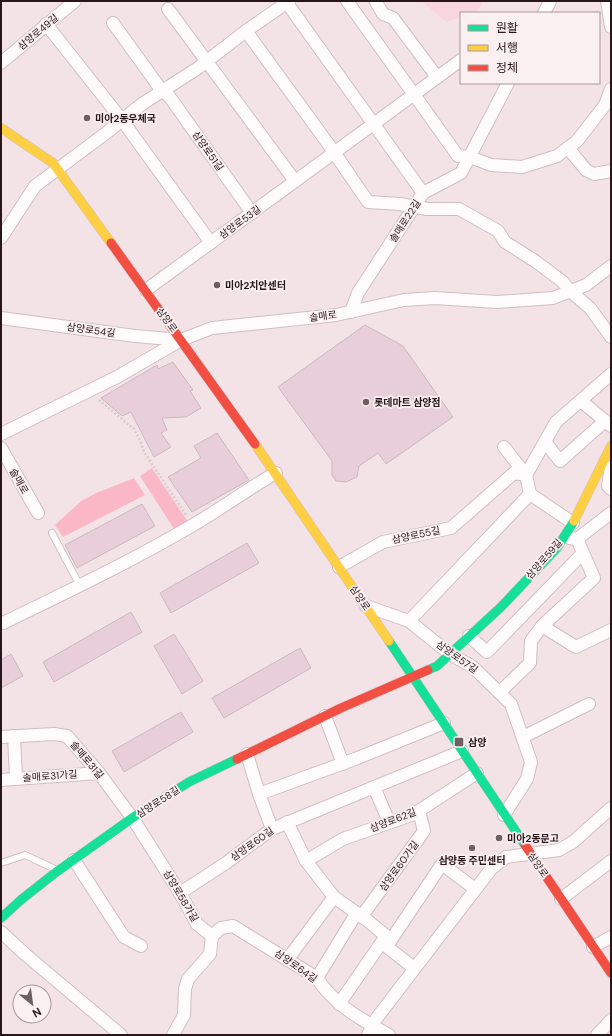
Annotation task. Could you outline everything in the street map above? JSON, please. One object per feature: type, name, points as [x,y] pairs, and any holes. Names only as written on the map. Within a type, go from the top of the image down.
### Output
[{"type":"main road","name":"삼양로","points":[[1,128],[53,163],[146,290],[276,473],[611,973]]},
{"type":"main road","name":"삼양로59길","points":[[412,676],[437,666],[501,607],[557,548],[573,523],[611,446]]},
{"type":"main road","name":"삼양로58길","points":[[1,918],[22,899],[59,870],[133,819],[135,816],[189,782],[325,716],[412,676]]},
{"type":"street","name":"삼양로49길","points":[[1,63],[75,1]]},
{"type":"street","points":[[346,1],[458,156],[470,157],[491,165],[522,167],[557,156],[577,142],[605,105],[610,94]]},
{"type":"street","points":[[544,12],[550,1]]},
{"type":"street","points":[[607,1],[611,27]]},
{"type":"street","points":[[1,238],[35,186],[142,104],[205,62],[288,2],[423,193]]},
{"type":"street","points":[[376,2],[383,14],[393,18],[437,77]]},
{"type":"street","points":[[168,9],[205,62],[295,181]]},
{"type":"street","name":"삼양로51길","points":[[113,23],[162,91],[169,96],[252,213]]},
{"type":"street","points":[[46,24],[122,120],[211,243]]},
{"type":"street","points":[[246,31],[368,202],[427,209],[459,209],[498,231],[505,242],[535,261],[563,282],[570,291],[606,320],[611,337]]},
{"type":"street","name":"삼양로53길","points":[[146,290],[460,61]]},
{"type":"street","name":"솔매로22길","points":[[351,312],[358,293],[423,193],[461,173],[507,84]]},
{"type":"street","points":[[568,148],[586,170],[594,174],[611,171]]},
{"type":"street","name":"솔매로","points":[[1,434],[117,377],[181,340],[212,328],[336,315],[404,300],[435,298],[504,301],[553,298],[586,285],[611,266]]},
{"type":"street","name":"삼양로54길","points":[[1,318],[135,336],[181,340]]},
{"type":"street","points":[[526,475],[556,422],[611,374]]},
{"type":"street","points":[[545,442],[560,461],[608,424],[581,401]]},
{"type":"street","points":[[504,447],[526,475],[530,494],[573,523]]},
{"type":"street","name":"솔매로","points":[[1,448],[38,513]]},
{"type":"street","points":[[611,467],[608,486],[611,489]]},
{"type":"street","points":[[1,622],[3,624],[80,586],[193,526],[253,485],[276,473]]},
{"type":"street","name":"삼양로55길","points":[[339,567],[383,542],[451,528],[514,473],[526,475]]},
{"type":"street","points":[[409,621],[530,494]]},
{"type":"street","points":[[563,538],[577,539],[611,513]]},
{"type":"street","points":[[500,692],[530,663],[531,641],[542,626],[594,578],[577,539]]},
{"type":"street","points":[[469,636],[487,652],[583,553]]},
{"type":"street","name":"삼양로57길","points":[[366,606],[409,621],[450,654],[473,667],[511,704],[532,762],[527,779],[504,815]]},
{"type":"street","points":[[542,626],[576,647],[611,631]]},
{"type":"street","points":[[523,737],[589,704]]},
{"type":"street","points":[[325,716],[343,764]]},
{"type":"street","points":[[259,794],[343,764],[444,723]]},
{"type":"street","name":"솔매로31길","points":[[1,737],[54,734],[67,736],[99,773],[133,819]]},
{"type":"street","points":[[14,736],[16,778]]},
{"type":"street","name":"삼양로60길","points":[[180,894],[226,863],[272,829],[462,751]]},
{"type":"street","points":[[247,754],[259,794],[272,829]]},
{"type":"street","name":"솔매로31가길","points":[[1,780],[99,773]]},
{"type":"street","name":"삼양로62길","points":[[306,861],[343,839],[414,814],[477,773]]},
{"type":"street","points":[[374,787],[390,822]]},
{"type":"street","points":[[370,1031],[376,1019],[414,968],[491,869],[506,857],[559,850],[573,842],[611,808]]},
{"type":"street","name":"삼양로60가길","points":[[317,978],[358,915],[424,831],[419,811]]},
{"type":"street","name":"삼양로58가길","points":[[133,819],[197,924],[212,936]]},
{"type":"street","points":[[287,822],[306,861],[334,898],[388,938]]},
{"type":"street","points":[[74,860],[124,937],[141,946]]},
{"type":"street","points":[[561,899],[611,861]]},
{"type":"street","points":[[339,1004],[442,864],[475,889]]},
{"type":"street","points":[[288,960],[334,898]]},
{"type":"street","name":"삼양로64길","points":[[212,936],[221,928],[233,926],[317,978],[324,990],[370,1031],[389,1035]]},
{"type":"street","points":[[1,932],[121,1035]]},
{"type":"street","points":[[173,1035],[184,1015],[185,989],[188,979],[210,954],[212,936]]},
{"type":"street","points":[[593,947],[611,937]]},
{"type":"street","points":[[388,938],[386,946],[414,968]]},
{"type":"street","points":[[597,1035],[611,1020]]},
{"type":"lane","points":[[52,533],[80,586]]},
{"type":"lane","points":[[1,863],[25,855],[59,870]]},
{"type":"path","points":[[88,391],[134,429],[144,452],[193,526]]},
{"type":"shaded area","points":[[421,1],[483,1],[478,11],[460,12],[460,17],[447,22]]},
{"type":"shaded area","points":[[152,468],[188,522],[174,529],[140,476]]},
{"type":"shaded area","points":[[134,478],[145,495],[63,537],[55,525],[80,502],[94,494]]},
{"type":"building","name":"롯데마트 삼양점","points":[[365,325],[403,346],[453,417],[386,464],[378,453],[359,466],[357,477],[346,482],[336,481],[332,475],[332,461],[278,387]]},
{"type":"building","points":[[173,362],[193,390],[190,391],[201,408],[186,417],[162,418],[167,430],[161,433],[171,447],[154,457],[131,412],[122,416],[101,398],[157,365],[158,369]]},
{"type":"building","points":[[217,433],[249,480],[192,512],[168,477],[201,458],[194,446]]},
{"type":"building","points":[[142,504],[155,526],[77,568],[65,545]]},
{"type":"building","points":[[247,543],[259,563],[171,613],[160,593]]},
{"type":"building","points":[[131,612],[142,632],[54,682],[43,662]]},
{"type":"building","points":[[174,634],[203,681],[182,694],[154,646]]},
{"type":"building","points":[[300,648],[311,668],[224,718],[212,698]]},
{"type":"building","points":[[11,654],[23,676],[1,688],[1,660]]},
{"type":"building","points":[[181,712],[193,732],[124,772],[112,751]]},
{"type":"traffic: fast","points":[[428,670],[437,666],[501,607],[557,548],[574,521]]},
{"type":"traffic: fast","points":[[389,641],[525,845]]},
{"type":"traffic: fast","points":[[1,918],[55,873],[135,816],[189,782],[237,759]]},
{"type":"traffic: slow","points":[[1,128],[53,163],[111,243]]},
{"type":"traffic: slow","points":[[255,444],[389,641]]},
{"type":"traffic: slow","points":[[574,521],[611,446]]},
{"type":"traffic: jam","points":[[111,243],[255,444]]},
{"type":"traffic: jam","points":[[237,759],[341,708],[428,670]]},
{"type":"traffic: jam","points":[[525,845],[611,973]]},
{"type":"place","name":"미아2동우체국","points":[[87,118]]},
{"type":"place","name":"미아2치안센터","points":[[217,285]]},
{"type":"place","name":"롯데마트 삼양점","points":[[366,402]]},
{"type":"place","name":"삼양","points":[[459,742]]},
{"type":"place","name":"미아2동문고","points":[[499,838]]},
{"type":"place","name":"삼양동 주민센터","points":[[472,848]]}]
